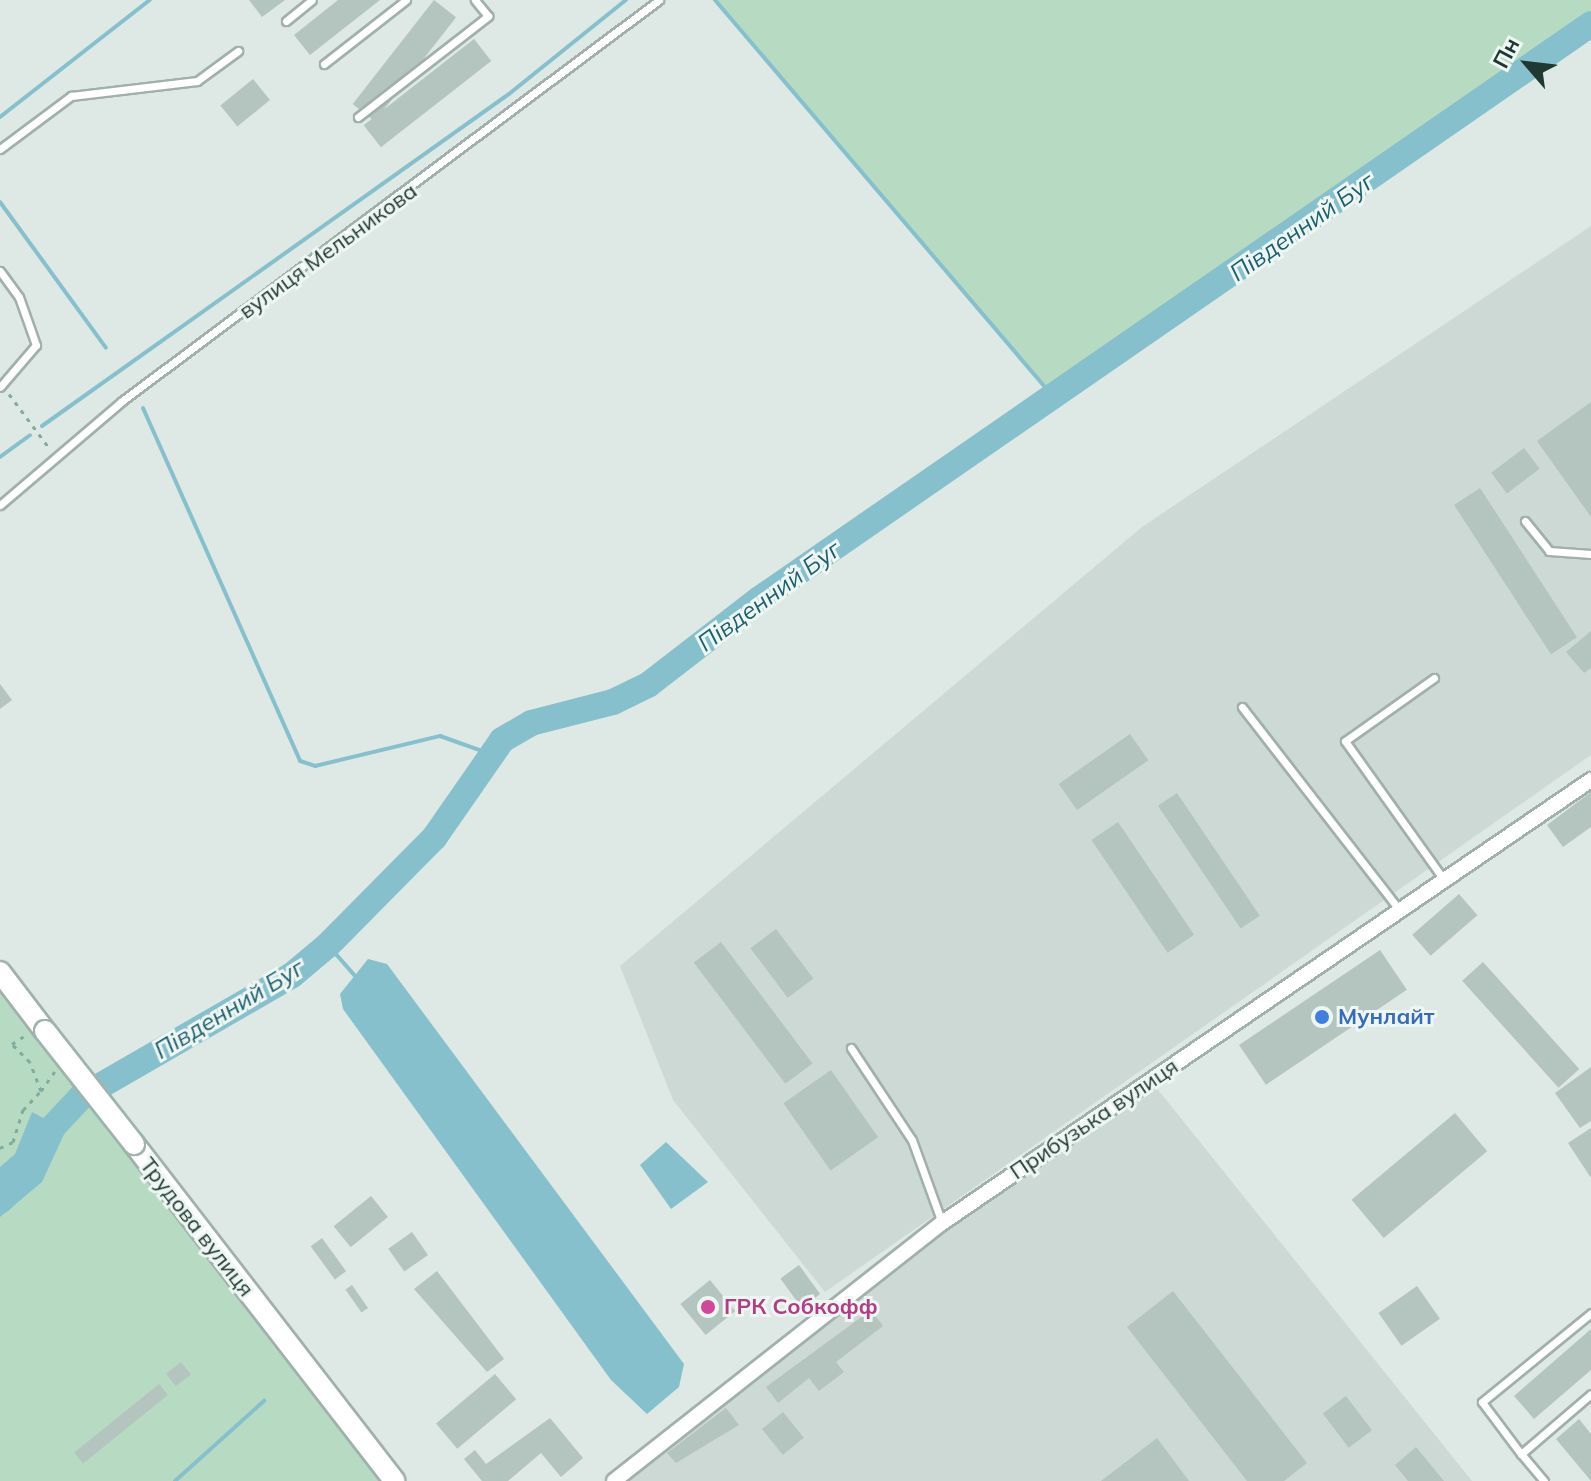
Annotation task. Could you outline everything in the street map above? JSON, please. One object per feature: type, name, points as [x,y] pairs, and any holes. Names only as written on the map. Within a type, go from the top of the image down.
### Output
[{"type":"main road","name":"Трудова вулиця","points":[[0,972],[37,1031],[134,1144],[394,1481]]},
{"type":"street","name":"Прибузька вулиця","points":[[614,1481],[942,1223],[1397,907],[1444,880],[1591,780]]},
{"type":"lane","points":[[286,21],[312,0]]},
{"type":"lane","points":[[324,64],[406,0]]},
{"type":"lane","points":[[358,117],[488,16],[475,0]]},
{"type":"lane","name":"вулиця Мельникова","points":[[0,505],[56,457],[659,0]]},
{"type":"lane","points":[[0,149],[71,96],[197,81],[238,51]]},
{"type":"lane","points":[[0,271],[19,297],[36,345],[1,386]]},
{"type":"lane","points":[[1525,521],[1549,551],[1591,554]]},
{"type":"lane","points":[[1434,678],[1345,741],[1444,880]]},
{"type":"lane","points":[[1242,707],[1397,907]]},
{"type":"lane","points":[[851,1048],[912,1140],[942,1223]]},
{"type":"lane","points":[[1544,1481],[1482,1402],[1591,1313]]},
{"type":"lane","points":[[1521,1454],[1591,1394]]},
{"type":"path","points":[[1,386],[56,457]]},
{"type":"path","points":[[0,1148],[13,1142],[23,1110],[41,1091],[30,1062],[12,1044],[37,1031]]},
{"type":"shaded area","points":[[1591,226],[1591,755],[825,1292],[673,1100],[620,966],[1142,527]]},
{"type":"shaded area","points":[[1151,1081],[1472,1481],[629,1481],[623,1474],[836,1308]]},
{"type":"green space","points":[[715,0],[1591,0],[1591,24],[1056,400]]},
{"type":"green space","points":[[0,983],[386,1481],[0,1481]]},
{"type":"water","points":[[368,959],[387,964],[684,1364],[679,1387],[647,1414],[611,1380],[343,1009],[340,994]]},
{"type":"water","points":[[32,1112],[66,1130],[42,1182],[0,1217],[0,1167],[15,1154]]},
{"type":"water","points":[[666,1142],[708,1182],[671,1209],[640,1165]]},
{"type":"building","points":[[249,0],[285,0],[262,17]]},
{"type":"building","points":[[338,0],[380,0],[310,55],[294,35]]},
{"type":"building","points":[[434,0],[456,17],[375,121],[353,104]]},
{"type":"building","points":[[474,39],[491,61],[381,147],[364,125]]},
{"type":"building","points":[[253,79],[270,100],[237,126],[220,105]]},
{"type":"building","points":[[1591,402],[1591,517],[1537,441]]},
{"type":"building","points":[[1524,448],[1540,469],[1507,493],[1491,473]]},
{"type":"building","points":[[1480,488],[1577,637],[1551,654],[1454,505]]},
{"type":"building","points":[[1591,631],[1591,668],[1584,673],[1566,652]]},
{"type":"building","points":[[0,684],[12,700],[0,709]]},
{"type":"building","points":[[1130,734],[1148,760],[1077,810],[1059,784]]},
{"type":"building","points":[[1591,792],[1591,827],[1563,847],[1547,825]]},
{"type":"building","points":[[1177,793],[1260,916],[1241,929],[1158,806]]},
{"type":"building","points":[[1118,822],[1194,935],[1168,953],[1091,840]]},
{"type":"building","points":[[1459,894],[1477,915],[1431,956],[1412,935]]},
{"type":"building","points":[[776,929],[813,979],[788,998],[750,948]]},
{"type":"building","points":[[721,942],[812,1063],[785,1084],[694,962]]},
{"type":"building","points":[[1380,950],[1407,990],[1266,1085],[1239,1045]]},
{"type":"building","points":[[1483,962],[1579,1069],[1559,1088],[1462,981]]},
{"type":"building","points":[[1591,1067],[1591,1121],[1580,1128],[1555,1093]]},
{"type":"building","points":[[831,1070],[878,1137],[831,1170],[783,1103]]},
{"type":"building","points":[[1455,1113],[1487,1151],[1384,1238],[1352,1200]]},
{"type":"building","points":[[1591,1128],[1591,1178],[1568,1143]]},
{"type":"building","points":[[371,1196],[388,1217],[351,1247],[334,1226]]},
{"type":"building","points":[[412,1232],[428,1255],[404,1272],[388,1249]]},
{"type":"building","points":[[322,1238],[346,1271],[335,1279],[311,1246]]},
{"type":"building","points":[[799,1265],[820,1294],[802,1308],[780,1279]]},
{"type":"building","points":[[437,1271],[504,1359],[487,1372],[414,1289]]},
{"type":"building","name":"ГРК Собкофф","points":[[710,1280],[735,1311],[706,1335],[680,1304]]},
{"type":"building","points":[[352,1285],[368,1308],[362,1313],[345,1290]]},
{"type":"building","points":[[1417,1286],[1440,1319],[1401,1346],[1378,1313]]},
{"type":"building","points":[[1173,1291],[1307,1463],[1284,1481],[1247,1481],[1127,1327]]},
{"type":"building","points":[[871,1310],[883,1326],[836,1362],[844,1372],[819,1391],[809,1378],[778,1403],[766,1387]]},
{"type":"building","points":[[1591,1329],[1591,1370],[1534,1419],[1514,1396]]},
{"type":"building","points":[[181,1362],[191,1375],[176,1386],[166,1374]]},
{"type":"building","points":[[495,1374],[516,1399],[457,1449],[436,1423]]},
{"type":"building","points":[[159,1384],[168,1395],[83,1463],[74,1453]]},
{"type":"building","points":[[1346,1396],[1372,1430],[1349,1448],[1323,1413]]},
{"type":"building","points":[[726,1408],[739,1425],[676,1463],[667,1453]]},
{"type":"building","points":[[783,1412],[804,1438],[783,1455],[762,1429]]},
{"type":"building","points":[[550,1418],[583,1458],[561,1477],[541,1453],[508,1481],[482,1481],[464,1459],[475,1450],[486,1464]]},
{"type":"building","points":[[1579,1419],[1591,1434],[1591,1481],[1556,1439]]},
{"type":"building","points":[[1157,1438],[1189,1481],[1101,1481]]},
{"type":"building","points":[[1416,1447],[1444,1481],[1408,1481],[1395,1465]]},
{"type":"waterway","points":[[0,117],[150,0]]},
{"type":"waterway","points":[[42,426],[509,94],[626,0]]},
{"type":"waterway","points":[[715,0],[1056,400]]},
{"type":"waterway","name":"Південний Буг","points":[[0,1201],[27,1175],[51,1129],[81,1097],[291,976],[328,945],[434,838],[502,740],[531,723],[613,702],[648,685],[758,600],[1591,24]]},
{"type":"waterway","points":[[0,202],[106,348]]},
{"type":"waterway","points":[[143,408],[300,761],[315,766],[440,736],[488,753]]},
{"type":"waterway","points":[[0,457],[30,435]]},
{"type":"waterway","points":[[328,945],[355,976]]},
{"type":"waterway","points":[[175,1481],[264,1401]]},
{"type":"place","name":"Мунлайт","points":[[1322,1017]]},
{"type":"place","name":"ГРК Собкофф","points":[[708,1307]]}]
